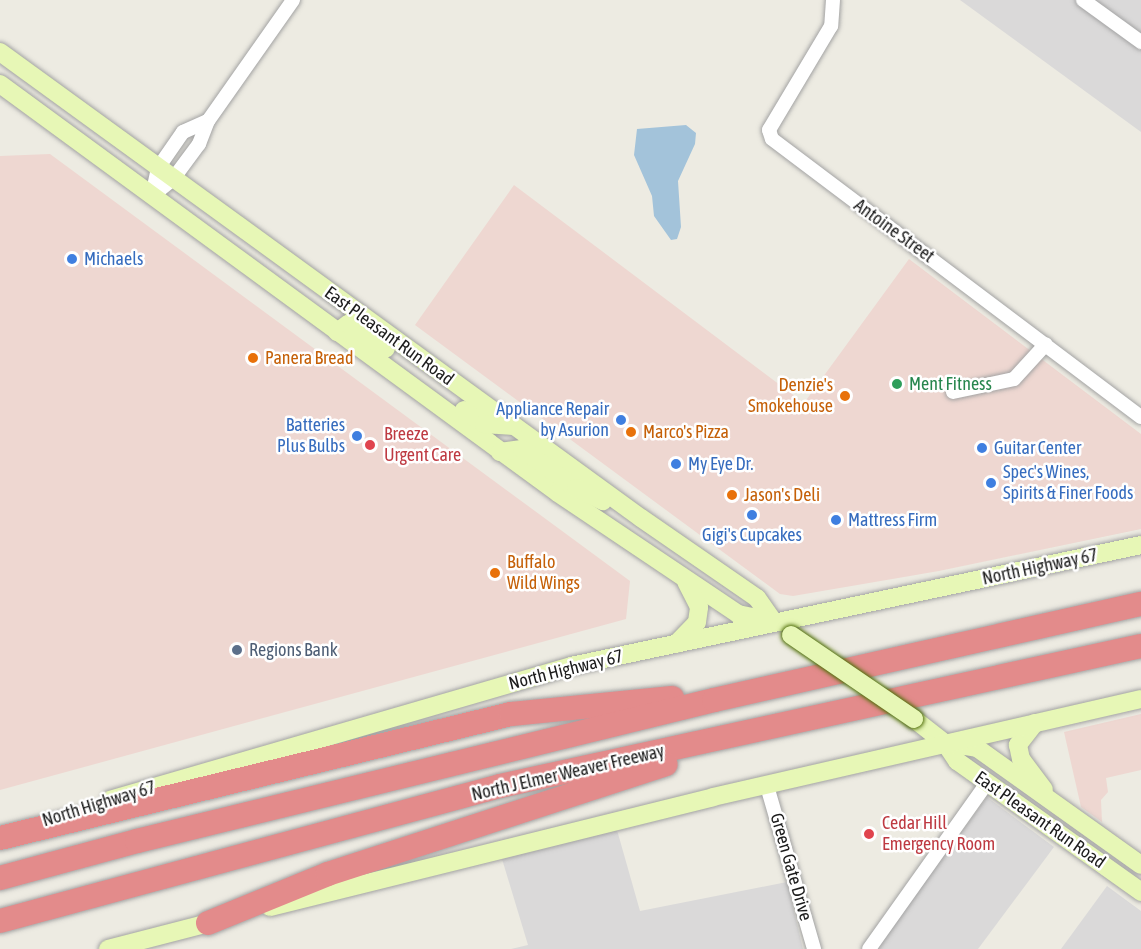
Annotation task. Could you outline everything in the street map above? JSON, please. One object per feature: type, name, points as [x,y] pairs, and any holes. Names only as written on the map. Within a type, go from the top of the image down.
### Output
[{"type":"highway","name":"North J Elmer Weaver Freeway","points":[[0,879],[137,841],[773,686],[1141,604]]},
{"type":"highway","name":"North J Elmer Weaver Freeway","points":[[0,921],[500,786],[1141,646]]},
{"type":"highway","points":[[0,838],[511,714],[773,686]]},
{"type":"highway","points":[[208,923],[328,874],[811,718]]},
{"type":"main road","name":"East Pleasant Run Road","points":[[0,52],[641,518],[757,598],[774,622],[914,719],[945,743],[957,761],[1141,892]]},
{"type":"main road","name":"East Pleasant Run Road","points":[[0,84],[500,452],[738,614],[774,622]]},
{"type":"main road","points":[[337,332],[348,324],[400,359],[434,368]]},
{"type":"main road","points":[[381,364],[446,397],[484,424],[514,426]]},
{"type":"main road","points":[[500,452],[522,449],[576,488],[641,518]]},
{"type":"main road","name":"North Highway 67","points":[[0,833],[571,666],[1141,545]]},
{"type":"main road","points":[[676,644],[697,622],[699,607],[695,594],[681,576]]},
{"type":"main road","points":[[108,949],[767,786],[1141,699]]},
{"type":"main road","points":[[1035,723],[1018,745],[1021,759],[1056,805]]},
{"type":"main road","name":"East Pleasant Run Road","points":[[945,743],[976,748],[1141,865]]},
{"type":"street","points":[[152,196],[173,179],[200,144],[208,121],[293,0]]},
{"type":"street","name":"Antoine Street","points":[[833,0],[831,26],[769,130],[772,139],[1141,417]]},
{"type":"street","points":[[1083,0],[1141,42]]},
{"type":"street","points":[[152,196],[158,168],[183,132],[208,121]]},
{"type":"street","points":[[953,392],[1014,379],[1046,344]]},
{"type":"street","points":[[869,949],[987,783]]},
{"type":"street","name":"Green Gate Drive","points":[[767,786],[814,949]]},
{"type":"shaded area","points":[[960,0],[1141,0],[1141,132]]},
{"type":"shaded area","points":[[50,154],[630,581],[626,619],[0,790],[0,156]]},
{"type":"shaded area","points":[[514,185],[804,403],[909,259],[1141,434],[1141,529],[939,571],[793,596],[780,594],[415,325]]},
{"type":"shaded area","points":[[1141,714],[1141,770],[1106,778],[1108,792],[1101,800],[1102,822],[1081,807],[1064,732]]},
{"type":"shaded area","points":[[987,797],[1054,847],[978,949],[875,949]]},
{"type":"shaded area","points":[[617,830],[640,911],[787,882],[803,949],[511,949],[528,945],[502,859]]},
{"type":"shaded area","points":[[1107,886],[1141,911],[1141,949],[1061,949]]},
{"type":"water","points":[[686,125],[696,133],[695,144],[678,181],[681,227],[677,239],[671,240],[654,216],[652,196],[634,155],[637,129]]},
{"type":"place","name":"Michaels","points":[[72,259]]},
{"type":"place","name":"Panera Bread","points":[[253,358]]},
{"type":"place","name":"Ment Fitness","points":[[897,384]]},
{"type":"place","name":"Denzie's Smokehouse","points":[[845,396]]},
{"type":"place","name":"Appliance Repair by Asurion","points":[[621,420]]},
{"type":"place","name":"Marco's Pizza","points":[[631,432]]},
{"type":"place","name":"Batteries Plus Bulbs","points":[[357,436]]},
{"type":"place","name":"Breeze Urgent Care","points":[[370,445]]},
{"type":"place","name":"Guitar Center","points":[[982,448]]},
{"type":"place","name":"My Eye Dr.","points":[[676,464]]},
{"type":"place","name":"Spec's Wines, Spirits & Finer Foods","points":[[991,483]]},
{"type":"place","name":"Jason's Deli","points":[[732,495]]},
{"type":"place","name":"Gigi's Cupcakes","points":[[752,515]]},
{"type":"place","name":"Mattress Firm","points":[[836,520]]},
{"type":"place","name":"Buffalo Wild Wings","points":[[495,573]]},
{"type":"place","name":"Regions Bank","points":[[237,650]]},
{"type":"place","name":"Cedar Hill Emergency Room","points":[[869,834]]}]
